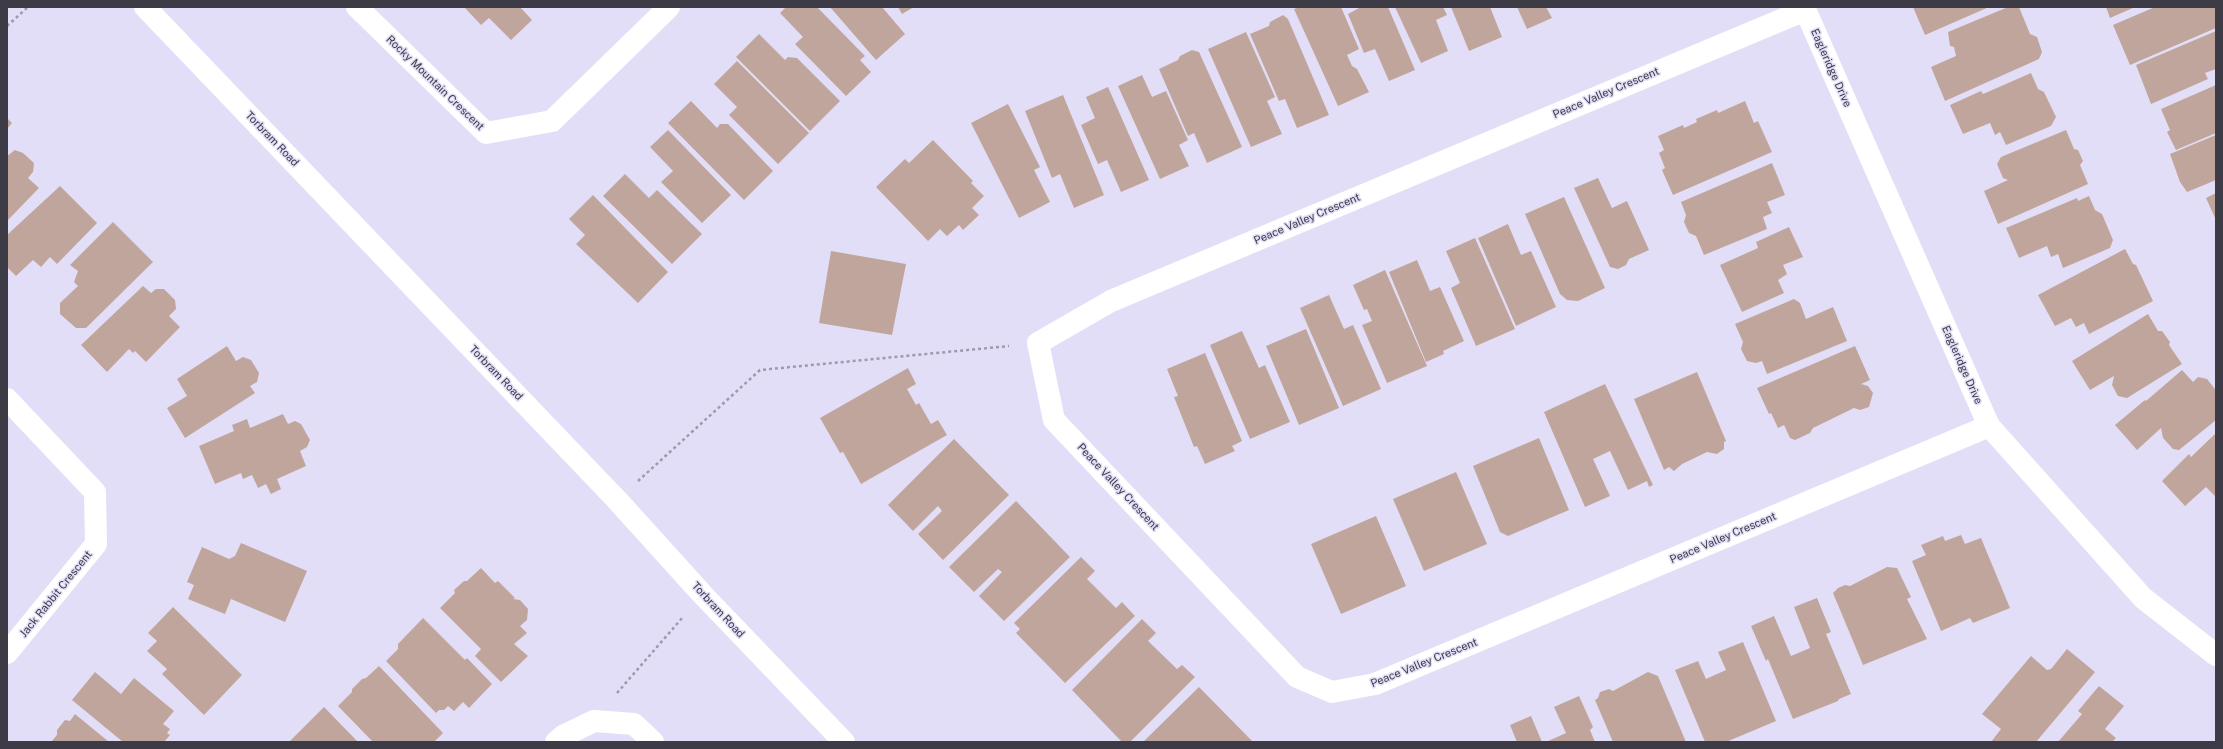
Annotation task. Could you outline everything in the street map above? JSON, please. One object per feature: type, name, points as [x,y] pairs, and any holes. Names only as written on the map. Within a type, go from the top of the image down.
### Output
[{"type":"street","name":"Torbram Road","points":[[145,7],[617,500],[703,595],[844,742]]},
{"type":"street","name":"Rocky Mountain Crescent","points":[[357,7],[486,133],[552,121],[669,7]]},
{"type":"street","name":"Peace Valley Crescent","points":[[1805,8],[1112,301],[1038,343],[1054,420],[1297,677],[1332,692],[1375,684],[1989,426]]},
{"type":"street","name":"Eagleridge Drive","points":[[1805,8],[1989,426],[2143,598],[2216,655]]},
{"type":"street","name":"Jack Rabbit Crescent","points":[[7,399],[95,492],[96,544],[7,653]]},
{"type":"street","points":[[556,742],[563,736],[594,721],[634,724],[653,742]]},
{"type":"path","points":[[7,26],[28,7]]},
{"type":"path","points":[[617,500],[760,370],[1038,343]]},
{"type":"path","points":[[594,721],[703,595]]},
{"type":"building","points":[[464,7],[520,7],[532,20],[511,40],[489,18],[481,25]]},
{"type":"building","points":[[786,7],[817,7],[865,56],[860,60],[871,72],[846,96],[795,44],[803,37],[780,13]]},
{"type":"building","points":[[830,7],[882,7],[905,34],[876,60]]},
{"type":"building","points":[[898,7],[914,7],[902,14]]},
{"type":"building","points":[[1299,7],[1341,7],[1359,49],[1347,55],[1352,66],[1357,69],[1369,92],[1338,106],[1294,9]]},
{"type":"building","points":[[1361,7],[1388,7],[1415,70],[1389,81],[1375,49],[1364,53],[1348,14]]},
{"type":"building","points":[[1395,7],[1443,7],[1447,15],[1436,20],[1448,51],[1421,63]]},
{"type":"building","points":[[1451,7],[1490,7],[1502,37],[1469,51]]},
{"type":"building","points":[[1517,7],[1546,7],[1552,18],[1527,29]]},
{"type":"building","points":[[1913,7],[1989,7],[1925,35]]},
{"type":"building","points":[[2008,7],[2019,7],[2030,34],[2037,37],[2042,52],[2039,59],[1945,101],[1931,67],[1956,56],[1954,47],[1950,46],[1948,32]]},
{"type":"building","points":[[2106,7],[2135,7],[2110,18]]},
{"type":"building","points":[[2155,7],[2216,7],[2216,28],[2130,65],[2113,25]]},
{"type":"building","points":[[1283,15],[1288,19],[1329,115],[1297,128],[1285,99],[1279,101],[1250,34],[1269,26],[1270,22]]},
{"type":"building","points":[[2216,31],[2216,69],[2205,73],[2208,79],[2151,104],[2136,65]]},
{"type":"building","points":[[1246,32],[1275,97],[1267,101],[1282,134],[1251,147],[1208,49]]},
{"type":"building","points":[[759,34],[785,60],[788,57],[797,58],[840,101],[810,131],[736,57]]},
{"type":"building","points":[[1192,50],[1199,52],[1242,147],[1207,163],[1194,133],[1188,136],[1159,69],[1178,60],[1180,56]]},
{"type":"building","points":[[737,61],[809,133],[778,164],[729,115],[737,107],[714,84]]},
{"type":"building","points":[[2031,73],[2038,89],[2044,92],[2056,117],[2051,126],[2006,145],[2000,132],[1995,135],[1990,123],[1963,134],[1950,105],[1981,91],[1983,94]]},
{"type":"building","points":[[1142,75],[1152,97],[1166,91],[1188,140],[1179,145],[1189,166],[1160,179],[1118,86]]},
{"type":"building","points":[[2216,85],[2216,133],[2176,150],[2167,132],[2170,130],[2161,109]]},
{"type":"building","points":[[1108,87],[1149,180],[1121,192],[1107,160],[1098,164],[1081,125],[1095,118],[1086,97]]},
{"type":"building","points":[[1063,95],[1104,195],[1074,208],[1060,174],[1052,178],[1025,111]]},
{"type":"building","points":[[691,101],[717,128],[720,124],[728,124],[773,171],[744,200],[668,123]]},
{"type":"building","points":[[1745,101],[1754,123],[1758,121],[1772,152],[1673,195],[1662,170],[1665,168],[1659,153],[1664,150],[1658,136],[1683,125],[1684,128],[1697,122],[1696,119],[1717,110],[1718,113]]},
{"type":"building","points":[[1008,104],[1040,167],[1034,170],[1050,202],[1019,218],[971,123]]},
{"type":"building","points":[[7,118],[12,123],[7,129]]},
{"type":"building","points":[[668,130],[731,195],[702,223],[661,182],[673,171],[650,147]]},
{"type":"building","points":[[2066,130],[2074,149],[2078,150],[2083,161],[2080,165],[2088,184],[1998,224],[1984,191],[2008,180],[2003,178],[1997,164],[2001,157]]},
{"type":"building","points":[[2216,135],[2216,180],[2187,192],[2180,182],[2170,154]]},
{"type":"building","points":[[933,140],[973,181],[971,183],[984,196],[972,208],[979,215],[963,230],[959,225],[947,236],[940,229],[928,241],[876,187],[905,159],[909,163]]},
{"type":"building","points":[[15,150],[23,153],[34,163],[33,172],[28,178],[39,188],[7,221],[7,156]]},
{"type":"building","points":[[1772,163],[1785,195],[1767,202],[1772,213],[1763,217],[1767,229],[1704,255],[1696,236],[1689,233],[1684,222],[1686,215],[1681,202]]},
{"type":"building","points":[[625,174],[649,198],[657,190],[702,234],[672,264],[603,196]]},
{"type":"building","points":[[1598,178],[1612,208],[1627,201],[1649,250],[1629,259],[1626,265],[1618,269],[1610,267],[1574,188]]},
{"type":"building","points":[[60,186],[97,223],[57,264],[50,257],[41,267],[33,260],[16,276],[7,267],[7,235]]},
{"type":"building","points":[[2216,193],[2216,220],[2206,198]]},
{"type":"building","points":[[593,195],[668,272],[638,303],[576,244],[585,235],[569,219]]},
{"type":"building","points":[[2089,196],[2095,210],[2102,214],[2113,240],[2110,248],[2063,268],[2058,254],[2051,257],[2047,246],[2019,258],[2006,228],[2077,198],[2078,201]]},
{"type":"building","points":[[1564,197],[1605,288],[1578,301],[1567,300],[1560,294],[1525,214]]},
{"type":"building","points":[[113,222],[153,262],[86,328],[76,328],[60,314],[60,303],[78,286],[74,282],[78,271],[70,265]]},
{"type":"building","points":[[1508,224],[1521,255],[1531,251],[1556,307],[1516,326],[1478,238]]},
{"type":"building","points":[[1789,227],[1803,257],[1783,265],[1787,274],[1778,280],[1784,293],[1742,312],[1720,265],[1758,248],[1756,242]]},
{"type":"building","points":[[1475,238],[1515,329],[1476,346],[1451,288],[1460,283],[1446,251]]},
{"type":"building","points":[[2125,249],[2133,264],[2136,265],[2153,301],[2089,334],[2084,323],[2076,327],[2071,318],[2055,326],[2038,295]]},
{"type":"building","points":[[831,251],[906,264],[892,335],[819,323]]},
{"type":"building","points":[[1417,260],[1430,291],[1440,287],[1464,341],[1443,351],[1444,354],[1426,362],[1389,272]]},
{"type":"building","points":[[1385,270],[1427,366],[1387,383],[1362,325],[1372,321],[1367,309],[1364,310],[1353,285]]},
{"type":"building","points":[[143,286],[151,293],[156,289],[164,289],[175,300],[176,309],[169,316],[180,327],[146,362],[135,351],[133,353],[129,349],[107,372],[81,345]]},
{"type":"building","points":[[1329,295],[1344,329],[1353,325],[1381,389],[1343,406],[1300,308]]},
{"type":"building","points":[[1794,299],[1800,303],[1806,319],[1833,307],[1847,341],[1767,374],[1762,361],[1756,363],[1747,361],[1741,349],[1743,342],[1735,324]]},
{"type":"building","points":[[2148,314],[2158,331],[2162,331],[2170,342],[2169,345],[2182,364],[2127,398],[2118,396],[2112,385],[2114,376],[2090,390],[2072,361]]},
{"type":"building","points":[[1306,329],[1339,408],[1299,425],[1266,346]]},
{"type":"building","points":[[1242,331],[1259,368],[1265,365],[1290,422],[1250,439],[1210,345]]},
{"type":"building","points":[[227,346],[236,361],[243,357],[251,360],[259,373],[257,382],[250,386],[255,393],[185,438],[167,408],[187,396],[177,379]]},
{"type":"building","points":[[1855,346],[1870,380],[1861,384],[1868,386],[1873,393],[1869,407],[1860,410],[1854,408],[1813,428],[1810,433],[1795,440],[1790,438],[1784,425],[1778,428],[1771,413],[1769,414],[1757,388]]},
{"type":"building","points":[[1205,353],[1242,441],[1232,446],[1235,451],[1205,464],[1197,446],[1194,447],[1174,397],[1178,396],[1167,369]]},
{"type":"building","points":[[908,368],[916,384],[907,389],[916,405],[919,403],[931,424],[938,420],[947,435],[861,484],[843,452],[840,453],[820,418]]},
{"type":"building","points":[[2182,370],[2193,382],[2198,377],[2207,379],[2215,389],[2216,420],[2179,450],[2173,449],[2163,438],[2161,428],[2137,450],[2115,425]]},
{"type":"building","points":[[1697,372],[1726,441],[1724,442],[1724,449],[1717,454],[1707,452],[1682,464],[1674,471],[1669,467],[1664,470],[1634,399]]},
{"type":"building","points":[[1605,384],[1653,485],[1649,487],[1647,481],[1628,490],[1610,451],[1593,459],[1610,496],[1585,507],[1544,412]]},
{"type":"building","points":[[283,414],[288,424],[295,421],[301,424],[310,440],[307,447],[300,451],[306,466],[277,479],[281,489],[271,494],[266,484],[258,488],[252,475],[243,479],[241,473],[215,484],[199,446],[234,431],[232,425],[247,419],[250,428]]},
{"type":"building","points":[[2216,433],[2216,497],[2206,487],[2185,506],[2162,481],[2189,454],[2191,457]]},
{"type":"building","points":[[1539,438],[1569,510],[1508,536],[1500,532],[1473,466]]},
{"type":"building","points":[[954,439],[1009,495],[943,560],[918,534],[942,511],[938,506],[913,531],[888,505]]},
{"type":"building","points":[[1456,472],[1487,544],[1424,571],[1393,499]]},
{"type":"building","points":[[1016,501],[1070,557],[1004,621],[979,596],[1002,572],[998,569],[974,592],[949,567]]},
{"type":"building","points":[[1376,516],[1406,586],[1341,614],[1311,544]]},
{"type":"building","points":[[1961,535],[1965,544],[1981,538],[2010,608],[1973,623],[1970,618],[1941,631],[1912,561],[1926,555],[1921,545],[1943,536],[1945,541]]},
{"type":"building","points":[[241,543],[307,571],[285,622],[231,599],[225,614],[188,599],[194,585],[187,582],[202,547],[229,559],[235,556]]},
{"type":"building","points":[[1081,557],[1095,571],[1087,579],[1116,608],[1122,602],[1135,616],[1065,683],[1016,633],[1020,629],[1014,623]]},
{"type":"building","points":[[1887,567],[1897,568],[1911,597],[1907,599],[1927,639],[1863,665],[1833,593],[1838,588],[1845,585],[1850,586]]},
{"type":"building","points":[[481,568],[495,583],[498,581],[515,598],[513,599],[520,600],[528,609],[527,620],[520,626],[527,633],[514,644],[528,656],[501,682],[475,656],[481,649],[440,608],[455,593],[454,590],[464,581],[467,581]]},
{"type":"building","points":[[1817,598],[1831,632],[1826,634],[1851,694],[1839,699],[1838,701],[1793,719],[1768,659],[1766,661],[1751,626],[1774,616],[1791,656],[1810,648],[1794,607]]},
{"type":"building","points":[[173,607],[242,675],[204,715],[162,674],[167,669],[147,651],[157,641],[148,633]]},
{"type":"building","points":[[423,618],[465,660],[467,658],[492,684],[469,708],[463,702],[454,711],[448,706],[444,710],[439,710],[436,713],[386,661],[398,649],[398,644]]},
{"type":"building","points":[[1142,619],[1156,633],[1148,641],[1177,669],[1182,665],[1195,677],[1130,742],[1122,742],[1072,690]]},
{"type":"building","points":[[1743,642],[1776,721],[1726,742],[1705,742],[1675,670],[1698,661],[1706,679],[1726,670],[1718,652]]},
{"type":"building","points":[[2067,649],[2095,672],[2036,742],[1991,742],[2001,729],[1982,714],[2031,656],[2047,670],[2051,669]]},
{"type":"building","points":[[379,666],[443,733],[434,742],[373,742],[338,706],[362,679],[366,678]]},
{"type":"building","points":[[95,672],[121,694],[134,678],[174,711],[163,724],[170,729],[167,733],[170,735],[164,742],[123,742],[72,700]]},
{"type":"building","points":[[1648,672],[1658,676],[1686,742],[1613,742],[1595,700],[1598,698],[1600,692],[1609,689],[1613,691]]},
{"type":"building","points":[[2099,686],[2124,706],[2105,729],[2116,738],[2112,742],[2058,742],[2082,714],[2078,711]]},
{"type":"building","points":[[1199,687],[1253,742],[1143,742]]},
{"type":"building","points":[[1579,696],[1593,727],[1590,730],[1595,742],[1546,742],[1566,733],[1554,707]]},
{"type":"building","points":[[324,707],[358,742],[289,742]]},
{"type":"building","points":[[75,714],[109,742],[51,742],[57,735],[57,730],[65,720],[70,721]]},
{"type":"building","points":[[1531,716],[1542,742],[1517,742],[1510,725]]}]
